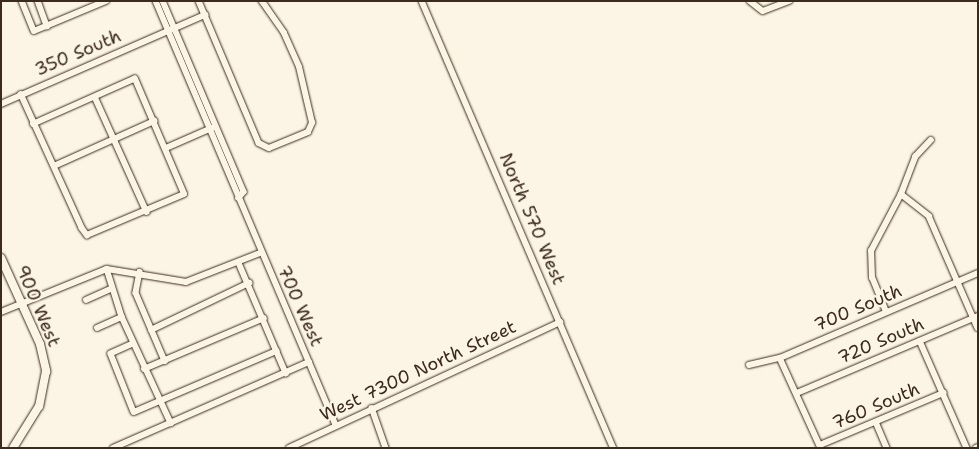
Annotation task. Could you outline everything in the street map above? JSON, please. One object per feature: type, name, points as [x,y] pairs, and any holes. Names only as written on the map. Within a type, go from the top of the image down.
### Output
[{"type":"street","points":[[22,1],[34,31],[106,1]]},
{"type":"street","points":[[38,1],[47,26]]},
{"type":"street","name":"700 West","points":[[156,1],[167,31],[239,198],[260,253],[336,425]]},
{"type":"street","name":"700 West","points":[[164,1],[244,192],[239,198]]},
{"type":"street","points":[[199,1],[259,142],[272,148],[308,132],[312,123],[293,53],[262,1]]},
{"type":"street","name":"North 570 West","points":[[422,1],[614,448]]},
{"type":"street","points":[[750,1],[758,10],[789,1]]},
{"type":"street","name":"350 South","points":[[1,104],[205,15]]},
{"type":"street","points":[[21,94],[34,124],[88,236],[146,212],[184,192],[135,78],[34,124]]},
{"type":"street","points":[[95,97],[146,212]]},
{"type":"street","points":[[54,166],[154,121]]},
{"type":"street","points":[[166,148],[216,126]]},
{"type":"street","points":[[886,312],[872,278],[871,251],[902,194],[915,157],[931,140]]},
{"type":"street","points":[[902,194],[926,211],[976,317],[978,328]]},
{"type":"street","points":[[1,312],[107,269],[140,272],[186,282],[239,263],[260,253]]},
{"type":"street","name":"900 West","points":[[1,258],[42,351],[46,377],[39,406],[13,448]]},
{"type":"street","points":[[239,263],[286,372]]},
{"type":"street","points":[[107,269],[111,289],[133,344],[171,423]]},
{"type":"street","points":[[140,272],[136,293],[165,360]]},
{"type":"street","name":"700 South","points":[[749,365],[780,358],[978,273]]},
{"type":"street","points":[[151,330],[249,283]]},
{"type":"street","points":[[86,300],[111,289]]},
{"type":"street","points":[[97,328],[122,317]]},
{"type":"street","name":"720 South","points":[[797,393],[976,317]]},
{"type":"street","points":[[144,369],[264,318]]},
{"type":"street","name":"West 7300 North Street","points":[[290,448],[372,408],[560,322]]},
{"type":"street","points":[[920,341],[967,448]]},
{"type":"street","points":[[133,344],[111,354],[134,412],[276,351]]},
{"type":"street","points":[[780,358],[821,447]]},
{"type":"street","points":[[113,448],[309,362]]},
{"type":"street","name":"760 South","points":[[821,447],[943,393]]},
{"type":"street","points":[[372,408],[386,448]]},
{"type":"street","points":[[876,422],[887,448]]}]
